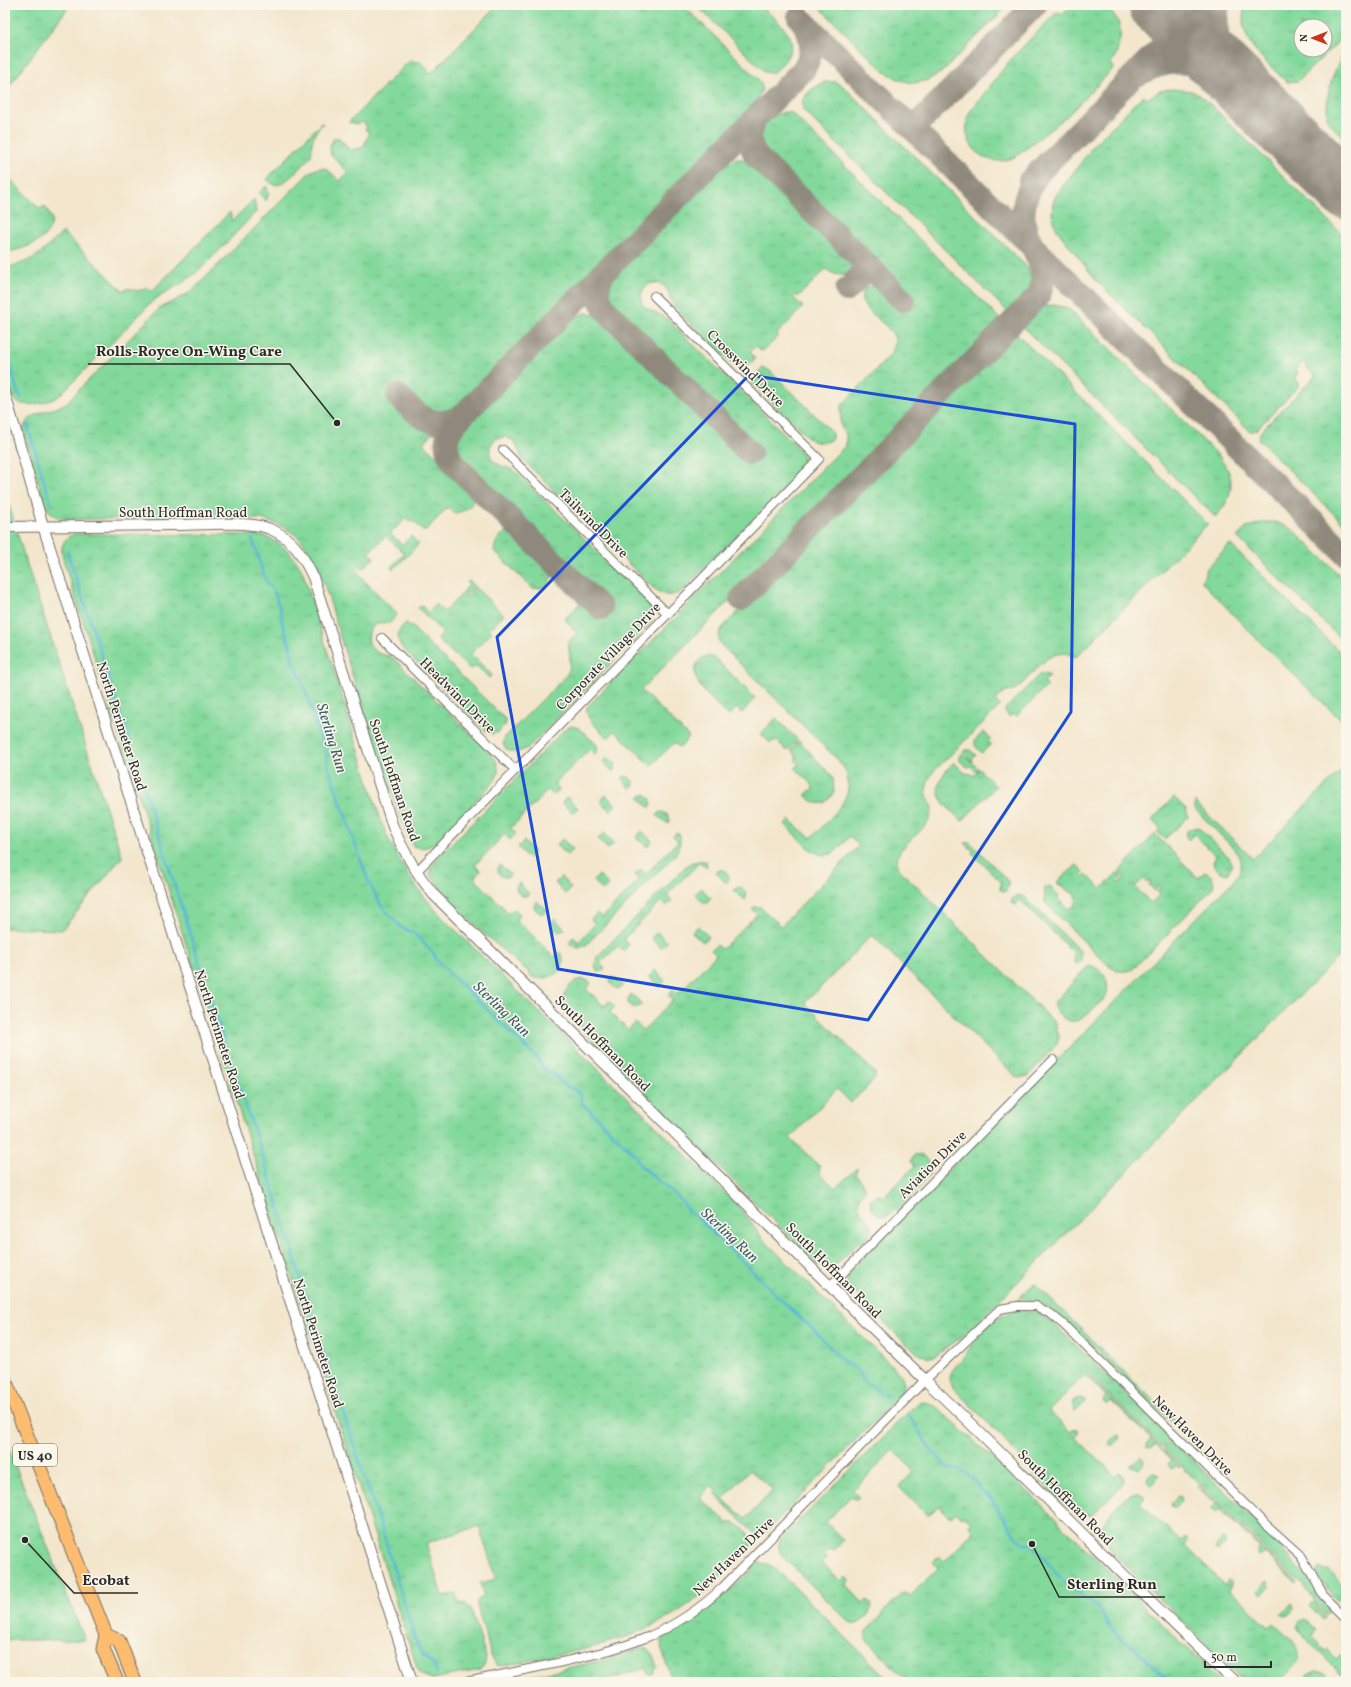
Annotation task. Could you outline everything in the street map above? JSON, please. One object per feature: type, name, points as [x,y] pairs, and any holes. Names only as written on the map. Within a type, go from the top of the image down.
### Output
[{"type":"main road","name":"US 40","points":[[5,1380],[106,1634],[103,1649],[117,1682]]},
{"type":"main road","name":"US 40","points":[[106,1634],[119,1641],[135,1682]]},
{"type":"street","name":"Crosswind Drive","points":[[654,296],[819,459]]},
{"type":"street","name":"North Perimeter Road","points":[[5,394],[43,526],[412,1682]]},
{"type":"street","name":"Tailwind Drive","points":[[503,450],[668,614]]},
{"type":"street","name":"Corporate Village Drive","points":[[416,872],[819,459]]},
{"type":"street","name":"South Hoffman Road","points":[[5,527],[212,524],[257,526],[271,529],[280,534],[297,548],[313,577],[393,827],[416,872],[439,900],[925,1380],[1002,1453],[1163,1615],[1235,1682]]},
{"type":"street","name":"Headwind Drive","points":[[382,638],[515,770]]},
{"type":"street","name":"Aviation Drive","points":[[830,1286],[1053,1060]]},
{"type":"street","name":"New Haven Drive","points":[[466,1682],[617,1649],[656,1634],[688,1616],[723,1588],[925,1380],[1000,1309],[1017,1306],[1036,1306],[1057,1318],[1262,1521],[1302,1557],[1324,1596],[1346,1618]]},
{"type":"highlighted area","points":[[749,375],[1075,424],[1071,712],[868,1020],[558,969],[497,637]]},
{"type":"green space","points":[[5,5],[70,5],[5,92]]},
{"type":"green space","points":[[498,5],[683,5],[758,79],[761,83],[762,89],[752,108],[423,443],[475,494],[469,507],[463,511],[455,513],[448,507],[424,532],[413,521],[411,523],[406,518],[390,534],[402,545],[411,536],[419,544],[393,570],[391,567],[404,554],[386,536],[369,552],[374,558],[362,569],[359,567],[356,570],[359,573],[358,574],[397,614],[390,623],[379,623],[373,626],[368,637],[372,648],[379,653],[393,658],[493,756],[498,766],[497,777],[493,783],[435,843],[427,847],[419,848],[413,846],[405,829],[372,736],[318,567],[302,541],[286,528],[261,519],[59,518],[47,508],[44,502],[23,430],[30,419],[35,415],[66,403],[160,308],[189,293],[198,285],[310,172],[315,169],[323,168],[329,171],[340,181],[348,172],[331,155],[330,146],[334,138],[339,138],[351,151],[356,148],[359,149],[364,145],[369,134],[368,131],[365,130],[367,127],[363,122],[358,124],[349,122],[411,59],[417,63],[419,61],[431,73]]},
{"type":"green space","points":[[696,5],[760,5],[782,25],[790,37],[792,43],[788,56],[776,70],[770,73],[765,72]]},
{"type":"green space","points":[[817,5],[1008,5],[942,72],[928,80],[913,83],[900,80],[885,72]]},
{"type":"green space","points":[[1082,5],[1098,5],[1107,9],[1114,14],[1118,22],[1120,39],[1115,56],[1111,63],[1114,66],[1112,70],[1067,116],[1018,155],[1007,160],[996,161],[986,158],[978,153],[971,145],[967,135],[967,124],[970,112],[1011,59],[1055,14],[1059,12],[1062,14]]},
{"type":"green space","points":[[1245,5],[1346,5],[1346,34],[1333,47],[1333,18],[1293,18],[1293,58],[1321,58],[1298,81],[1287,82],[1270,66],[1254,48],[1248,39],[1244,28],[1243,17]]},
{"type":"green space","points":[[1346,49],[1346,140],[1328,122],[1327,102],[1337,66]]},
{"type":"green space","points":[[825,82],[835,82],[843,86],[1028,268],[1031,282],[1029,294],[1012,314],[1010,314],[805,112],[802,107],[804,98],[811,90]]},
{"type":"green space","points":[[1172,89],[1192,91],[1205,99],[1346,238],[1346,526],[1258,439],[1261,431],[1315,376],[1307,368],[1307,363],[1301,363],[1296,369],[1298,373],[1295,377],[1299,384],[1298,387],[1256,430],[1250,431],[1096,280],[1057,230],[1053,221],[1053,203],[1056,195],[1095,144],[1140,98],[1144,96],[1147,99],[1160,91]]},
{"type":"green space","points":[[785,112],[790,112],[795,116],[1004,323],[641,690],[689,737],[680,748],[674,743],[651,766],[615,731],[608,738],[597,728],[588,716],[587,707],[846,445],[846,434],[841,427],[841,406],[887,359],[895,345],[895,339],[892,333],[864,305],[862,299],[863,292],[871,286],[881,287],[901,307],[911,297],[778,167],[764,150],[760,141],[762,130],[769,120]]},
{"type":"green space","points":[[321,123],[323,124],[314,137],[308,160],[283,183],[276,185],[270,182],[267,179]]},
{"type":"green space","points":[[737,159],[748,160],[769,177],[848,255],[851,262],[849,271],[846,274],[837,275],[826,269],[798,297],[796,295],[793,297],[803,307],[777,334],[779,336],[764,350],[761,351],[756,346],[750,352],[755,359],[742,371],[738,369],[682,315],[673,305],[668,291],[664,286],[653,283],[646,286],[642,293],[642,304],[649,310],[668,320],[796,445],[803,457],[803,465],[796,477],[684,589],[675,594],[666,595],[662,594],[650,585],[523,460],[514,441],[505,437],[495,439],[490,449],[490,456],[494,462],[516,472],[646,599],[652,609],[650,624],[529,747],[518,752],[508,750],[503,744],[505,737],[564,678],[569,670],[570,661],[568,642],[577,633],[565,619],[583,600],[597,615],[607,605],[475,475],[458,451],[458,439],[462,432],[574,318],[585,313],[594,314],[617,331],[750,461],[759,451],[627,321],[612,303],[608,294],[608,289],[613,278],[726,164]]},
{"type":"green space","points":[[5,174],[40,209],[45,206],[52,219],[47,234],[41,239],[28,246],[5,253]]},
{"type":"green space","points":[[266,186],[269,193],[266,201],[259,193]]},
{"type":"green space","points":[[254,199],[256,212],[217,253],[187,280],[162,294],[153,301],[59,396],[49,401],[29,405],[17,402],[13,398],[7,373],[4,343],[5,268],[31,259],[49,246],[63,232],[123,291],[129,288],[138,291],[147,287],[152,291],[230,212],[232,221]]},
{"type":"green space","points":[[1053,305],[1068,308],[1221,458],[1220,459],[1229,474],[1231,490],[1229,497],[1221,511],[1215,517],[1024,328],[1022,324],[1036,312],[1044,307]]},
{"type":"green space","points":[[1014,333],[1019,336],[1208,524],[1076,657],[1066,654],[1058,654],[1050,657],[1016,689],[1004,692],[995,700],[1000,706],[933,772],[927,788],[932,811],[931,816],[924,827],[905,845],[898,855],[897,863],[900,870],[1055,1023],[1059,1037],[1057,1044],[1028,1076],[1018,1078],[872,935],[805,1003],[875,1073],[875,1079],[851,1103],[837,1089],[790,1138],[820,1167],[819,1172],[835,1188],[857,1168],[856,1174],[866,1189],[861,1195],[858,1204],[861,1212],[872,1225],[871,1233],[856,1245],[838,1263],[829,1268],[823,1267],[817,1264],[564,1012],[563,999],[569,987],[574,982],[585,980],[591,983],[586,989],[604,1006],[609,1001],[615,1007],[610,1012],[628,1030],[635,1023],[643,1030],[673,1000],[668,995],[673,989],[678,994],[716,955],[711,950],[717,945],[722,949],[757,914],[752,909],[754,907],[760,907],[781,926],[859,846],[850,836],[834,853],[824,855],[811,850],[785,824],[789,820],[811,838],[837,811],[843,802],[847,792],[848,782],[845,771],[837,759],[722,646],[719,640],[719,635],[725,625]]},
{"type":"green space","points":[[762,368],[771,372],[832,432],[832,439],[823,442],[812,441],[753,384],[753,378]]},
{"type":"green space","points":[[5,492],[25,559],[122,857],[62,930],[5,928]]},
{"type":"green space","points":[[1264,522],[1276,522],[1292,529],[1346,581],[1346,644],[1237,537],[1246,528]]},
{"type":"green space","points":[[514,530],[553,569],[549,583],[544,587],[533,589],[494,551],[498,539],[502,535]]},
{"type":"green space","points":[[74,534],[259,535],[273,540],[285,548],[295,559],[303,573],[381,821],[400,862],[416,886],[445,920],[740,1208],[763,1239],[902,1376],[904,1385],[899,1396],[765,1533],[760,1535],[753,1532],[719,1499],[719,1495],[716,1495],[715,1488],[711,1485],[700,1498],[728,1523],[738,1525],[744,1530],[751,1538],[751,1546],[702,1594],[663,1621],[634,1634],[598,1646],[502,1666],[497,1665],[491,1656],[477,1606],[477,1601],[484,1596],[480,1583],[496,1579],[479,1526],[426,1543],[442,1596],[456,1594],[459,1603],[466,1604],[471,1609],[486,1657],[485,1664],[480,1670],[432,1679],[422,1675],[417,1668],[63,559],[63,544],[64,541]],"holes":[[[750,1470],[773,1490],[746,1519],[723,1499]]]},
{"type":"green space","points":[[1230,544],[1346,658],[1346,725],[1248,630],[1202,582],[1207,568]]},
{"type":"green space","points":[[469,581],[475,587],[466,595],[463,592],[469,585],[467,583]]},
{"type":"green space","points":[[476,588],[504,615],[489,630],[492,632],[471,654],[492,675],[489,678],[477,666],[470,669],[438,640],[443,633],[418,608],[422,606],[428,613],[436,604],[444,612],[462,594],[467,597]]},
{"type":"green space","points":[[406,623],[412,627],[505,719],[506,724],[498,732],[493,734],[486,731],[404,650],[399,643],[398,633],[402,626]]},
{"type":"green space","points":[[707,656],[715,658],[755,698],[742,713],[736,708],[729,716],[705,693],[700,685],[696,678],[695,671],[699,661]]},
{"type":"green space","points":[[1045,673],[1050,675],[1044,682],[1047,686],[1016,717],[1013,714],[1009,717],[1005,711],[1006,708],[1039,675]]},
{"type":"green space","points":[[776,718],[798,740],[787,751],[776,740],[774,742],[772,740],[770,743],[761,734]]},
{"type":"green space","points":[[571,726],[579,728],[597,745],[598,749],[596,752],[594,754],[590,749],[554,784],[559,790],[553,795],[548,790],[511,828],[516,834],[510,840],[505,834],[475,865],[481,871],[474,878],[509,913],[515,909],[520,914],[516,919],[554,957],[559,952],[563,958],[563,964],[560,970],[548,977],[541,978],[528,974],[529,972],[489,938],[464,914],[430,875],[431,867],[438,858],[563,731]]},
{"type":"green space","points":[[983,732],[991,738],[988,741],[991,744],[982,753],[976,747],[975,740]]},
{"type":"green space","points":[[799,741],[833,777],[834,792],[824,803],[817,803],[805,795],[810,790],[812,791],[813,786],[795,768],[799,764],[795,760],[797,757],[791,750]]},
{"type":"green space","points":[[965,750],[970,750],[976,755],[972,759],[973,762],[963,752]]},
{"type":"green space","points":[[962,753],[978,768],[977,772],[971,766],[967,767],[960,761],[959,756]]},
{"type":"green space","points":[[606,759],[610,759],[615,763],[616,768],[613,771],[603,762]]},
{"type":"green space","points":[[954,762],[965,773],[973,776],[979,769],[996,786],[962,821],[942,800],[938,787],[940,780]]},
{"type":"green space","points":[[1346,766],[1346,949],[966,1334],[935,1356],[930,1357],[920,1355],[903,1341],[848,1286],[847,1280],[852,1269],[1235,878],[1241,868],[1241,860],[1237,852],[1195,809],[1195,802],[1253,859]]},
{"type":"green space","points":[[624,776],[629,777],[634,782],[634,786],[631,789],[621,779]]},
{"type":"green space","points":[[606,795],[616,805],[610,811],[600,801]]},
{"type":"green space","points":[[647,795],[650,798],[652,804],[649,808],[639,797]]},
{"type":"green space","points":[[567,797],[578,808],[572,813],[562,803]]},
{"type":"green space","points":[[1174,797],[1186,809],[1188,817],[1165,839],[1157,832],[1160,829],[1152,820]]},
{"type":"green space","points":[[660,812],[665,813],[668,816],[670,820],[669,824],[657,816]]},
{"type":"green space","points":[[1198,827],[1229,857],[1232,866],[1227,874],[1216,868],[1213,862],[1216,856],[1194,834],[1189,840],[1186,837],[1187,831]]},
{"type":"green space","points":[[642,831],[652,841],[647,847],[636,837]]},
{"type":"green space","points":[[604,833],[614,844],[608,849],[598,839]]},
{"type":"green space","points":[[676,833],[680,835],[680,845],[675,855],[585,946],[578,948],[570,944],[573,937],[579,942],[595,924],[591,919],[597,913],[602,918],[639,880],[635,875],[641,869],[646,874],[678,841],[673,836]]},
{"type":"green space","points":[[1155,834],[1198,878],[1206,871],[1214,882],[1211,890],[1133,969],[1127,971],[1118,971],[1109,966],[1045,903],[1044,888],[1050,886],[1059,896],[1057,898],[1068,909],[1072,906],[1076,906],[1074,904],[1078,900],[1076,898],[1077,897],[1058,885],[1058,881],[1077,865],[1084,872],[1081,875],[1084,877],[1086,874],[1101,889],[1118,872],[1123,877],[1117,881],[1120,883],[1125,877],[1119,871]],"holes":[[[1143,879],[1147,883],[1150,880],[1151,882],[1149,885],[1155,891],[1159,887],[1161,889],[1157,892],[1159,895],[1151,903],[1135,887]]]},
{"type":"green space","points":[[562,839],[573,849],[567,855],[557,845]]},
{"type":"green space","points":[[524,841],[534,852],[528,858],[518,847]]},
{"type":"green space","points":[[970,842],[1008,881],[1008,886],[1005,892],[1000,890],[1001,882],[972,853],[973,851],[965,843]]},
{"type":"green space","points":[[706,861],[707,866],[705,867],[700,862],[667,895],[672,901],[666,906],[661,901],[624,939],[629,945],[623,951],[618,946],[600,963],[605,969],[600,972],[597,971],[595,964],[597,957],[685,867],[693,862]]},
{"type":"green space","points":[[500,865],[511,875],[509,877],[503,877],[498,873],[498,868]]},
{"type":"green space","points":[[724,870],[728,875],[729,880],[726,883],[716,872]]},
{"type":"green space","points":[[599,875],[609,885],[603,891],[593,881]]},
{"type":"green space","points":[[561,877],[571,888],[565,894],[555,883]]},
{"type":"green space","points":[[519,883],[529,894],[526,896],[521,896],[516,887]]},
{"type":"green space","points":[[738,887],[742,888],[747,894],[745,900],[734,890]]},
{"type":"green space","points":[[701,888],[711,898],[705,904],[695,894]]},
{"type":"green space","points":[[1018,895],[1025,897],[1080,951],[1081,958],[1078,964],[1074,963],[1074,953],[1019,899],[1016,905],[1011,902],[1012,898]]},
{"type":"green space","points":[[537,901],[547,911],[541,914],[535,909],[534,905]]},
{"type":"green space","points":[[555,919],[565,929],[559,932],[553,927],[552,922]]},
{"type":"green space","points":[[698,926],[709,937],[703,942],[692,932]]},
{"type":"green space","points":[[657,932],[667,942],[661,948],[651,938]]},
{"type":"green space","points":[[1091,966],[1100,970],[1107,982],[1108,987],[1106,996],[1080,1020],[1071,1021],[1066,1019],[1057,1012],[1054,1003],[1086,968]]},
{"type":"green space","points":[[655,970],[665,981],[659,987],[649,976]]},
{"type":"green space","points":[[613,977],[623,986],[617,989],[611,984],[610,980]]},
{"type":"green space","points":[[631,994],[642,1004],[638,1007],[633,1007],[628,1003],[628,999]]},
{"type":"green space","points":[[914,1155],[922,1156],[928,1161],[930,1164],[929,1176],[909,1199],[891,1214],[886,1216],[879,1215],[871,1207],[870,1200],[875,1195],[880,1195],[883,1197],[915,1166],[911,1161]]},
{"type":"green space","points":[[1034,1283],[1163,1410],[1182,1424],[1179,1428],[1164,1416],[1058,1314],[1038,1302],[1023,1299],[1016,1301]]},
{"type":"green space","points":[[1018,1310],[1038,1313],[1053,1323],[1157,1424],[1169,1440],[1162,1447],[1087,1373],[1086,1374],[1180,1467],[1179,1468],[1176,1465],[1171,1469],[1169,1468],[1168,1464],[1171,1460],[1156,1444],[1151,1448],[1148,1447],[1147,1444],[1151,1439],[1111,1401],[1107,1404],[1104,1403],[1103,1400],[1106,1396],[1085,1375],[1049,1411],[1070,1432],[1077,1429],[1078,1434],[1075,1437],[1115,1476],[1121,1472],[1124,1478],[1121,1487],[1092,1515],[1090,1516],[1087,1514],[1087,1516],[1078,1513],[1068,1506],[1043,1483],[1002,1437],[954,1389],[950,1380],[951,1373],[980,1334],[1000,1317]]},
{"type":"green space","points":[[1081,1398],[1086,1401],[1075,1411],[1073,1408],[1073,1401]]},
{"type":"green space","points":[[923,1402],[935,1406],[1002,1466],[1221,1682],[909,1682],[868,1642],[866,1638],[866,1631],[902,1593],[906,1593],[910,1596],[938,1568],[933,1562],[936,1559],[940,1558],[944,1562],[974,1531],[969,1526],[971,1523],[964,1516],[961,1518],[956,1512],[951,1516],[947,1515],[938,1506],[928,1516],[899,1487],[914,1471],[893,1450],[853,1491],[859,1498],[856,1500],[851,1496],[826,1522],[843,1540],[835,1550],[833,1551],[831,1549],[824,1555],[826,1559],[822,1563],[841,1581],[844,1578],[847,1578],[849,1581],[846,1585],[863,1603],[868,1600],[872,1605],[867,1616],[856,1624],[846,1619],[785,1559],[780,1552],[779,1543],[782,1538],[904,1416],[918,1403]]},
{"type":"green space","points":[[1118,1434],[1120,1438],[1114,1445],[1110,1445],[1110,1440]]},
{"type":"green space","points":[[5,1440],[85,1640],[5,1640]]},
{"type":"green space","points":[[1170,1441],[1195,1462],[1281,1547],[1331,1611],[1326,1616],[1312,1594],[1163,1448]]},
{"type":"green space","points":[[1141,1456],[1144,1461],[1142,1466],[1138,1468],[1130,1466]]},
{"type":"green space","points":[[1156,1472],[1160,1475],[1150,1486],[1147,1480],[1148,1477],[1151,1473]]},
{"type":"green space","points":[[1198,1485],[1297,1582],[1296,1584],[1265,1552],[1261,1555],[1257,1555],[1260,1548],[1220,1509],[1216,1512],[1213,1511],[1212,1508],[1216,1504],[1197,1486]]},
{"type":"green space","points":[[1132,1493],[1139,1493],[1145,1497],[1140,1502],[1180,1541],[1186,1537],[1188,1541],[1185,1545],[1224,1584],[1229,1580],[1232,1582],[1229,1589],[1268,1627],[1274,1623],[1293,1641],[1297,1647],[1299,1658],[1296,1664],[1279,1682],[1247,1682],[1241,1676],[1239,1677],[1114,1554],[1102,1537],[1102,1526],[1111,1513]]},
{"type":"green space","points":[[1180,1495],[1182,1500],[1175,1507],[1172,1507],[1171,1504],[1177,1496]]},
{"type":"green space","points":[[1224,1539],[1226,1544],[1219,1550],[1216,1550],[1215,1548]]},
{"type":"green space","points":[[758,1563],[768,1564],[775,1568],[891,1682],[672,1682],[661,1646],[663,1638],[690,1622],[714,1605]]},
{"type":"green space","points":[[1320,1567],[1326,1572],[1328,1570],[1346,1588],[1346,1592],[1337,1601],[1319,1577],[1317,1571]]},
{"type":"green space","points":[[1268,1582],[1270,1587],[1264,1594],[1261,1594],[1259,1591]]},
{"type":"green space","points":[[1314,1601],[1325,1618],[1323,1620],[1309,1606]]},
{"type":"green space","points":[[1291,1604],[1293,1608],[1292,1613],[1285,1616],[1281,1614]]},
{"type":"green space","points":[[1305,1619],[1316,1629],[1312,1636],[1325,1652],[1327,1650],[1336,1659],[1341,1654],[1346,1658],[1346,1674],[1340,1673],[1300,1633],[1297,1626],[1300,1621]]},
{"type":"green space","points":[[643,1648],[653,1655],[657,1667],[652,1675],[648,1674],[645,1668],[603,1682],[501,1682],[609,1659]]},
{"type":"green space","points":[[1316,1672],[1325,1674],[1334,1682],[1301,1682],[1308,1675]]},
{"type":"waterway","points":[[5,343],[17,390],[21,398]]},
{"type":"waterway","points":[[27,424],[51,504]]},
{"type":"waterway","name":"Sterling Run","points":[[252,539],[266,581],[274,592],[281,612],[282,622],[291,649],[291,655],[307,694],[315,723],[325,749],[329,769],[369,883],[382,907],[402,928],[414,933],[434,954],[436,960],[537,1058],[544,1069],[552,1073],[567,1087],[572,1088],[580,1094],[582,1103],[635,1155],[640,1165],[681,1200],[687,1210],[697,1217],[802,1320],[810,1326],[842,1360],[859,1371],[865,1383],[887,1396]]},
{"type":"waterway","points":[[67,551],[114,693],[227,1051],[263,1156],[321,1345],[382,1530],[415,1639],[422,1654],[433,1664],[437,1673]]},
{"type":"waterway","name":"Sterling Run","points":[[910,1417],[930,1449],[948,1468],[960,1469],[973,1478],[979,1488],[992,1500],[1017,1538],[1023,1544],[1032,1544],[1064,1582],[1098,1607],[1110,1627],[1171,1682]]},
{"type":"taxiway","points":[[913,129],[1035,5]]},
{"type":"taxiway","points":[[1030,181],[1203,5]]},
{"type":"taxiway","points":[[1218,5],[1216,26],[1219,46],[1222,56],[1232,74],[1239,82]]},
{"type":"taxiway","points":[[601,608],[456,466],[448,451],[447,439],[449,433],[457,421],[803,70],[807,63],[811,43],[810,36],[804,23],[799,17]]},
{"type":"taxiway","points":[[804,22],[1346,554]]},
{"type":"taxiway","points":[[1139,74],[1163,64],[1185,63],[1206,67],[1226,78],[1244,91],[1294,141]]},
{"type":"taxiway","points":[[755,119],[752,124],[750,138],[752,148],[757,157],[903,300]]},
{"type":"taxiway","points":[[741,599],[1039,295],[1043,277],[1042,269],[1026,231],[1024,222],[1024,206],[1032,183],[1041,170]]},
{"type":"taxiway","points":[[847,290],[869,267]]},
{"type":"taxiway","points":[[604,272],[601,277],[598,292],[603,306],[607,311],[750,453]]},
{"type":"taxiway","points":[[398,396],[420,415],[435,422],[453,420],[463,415]]},
{"type":"runway","points":[[1158,5],[1346,190]]},
{"type":"place","name":"Rolls-Royce On-Wing Care","points":[[337,423]]},
{"type":"place","name":"Ecobat","points":[[25,1540]]},
{"type":"place","name":"Sterling Run","points":[[1032,1544]]}]
